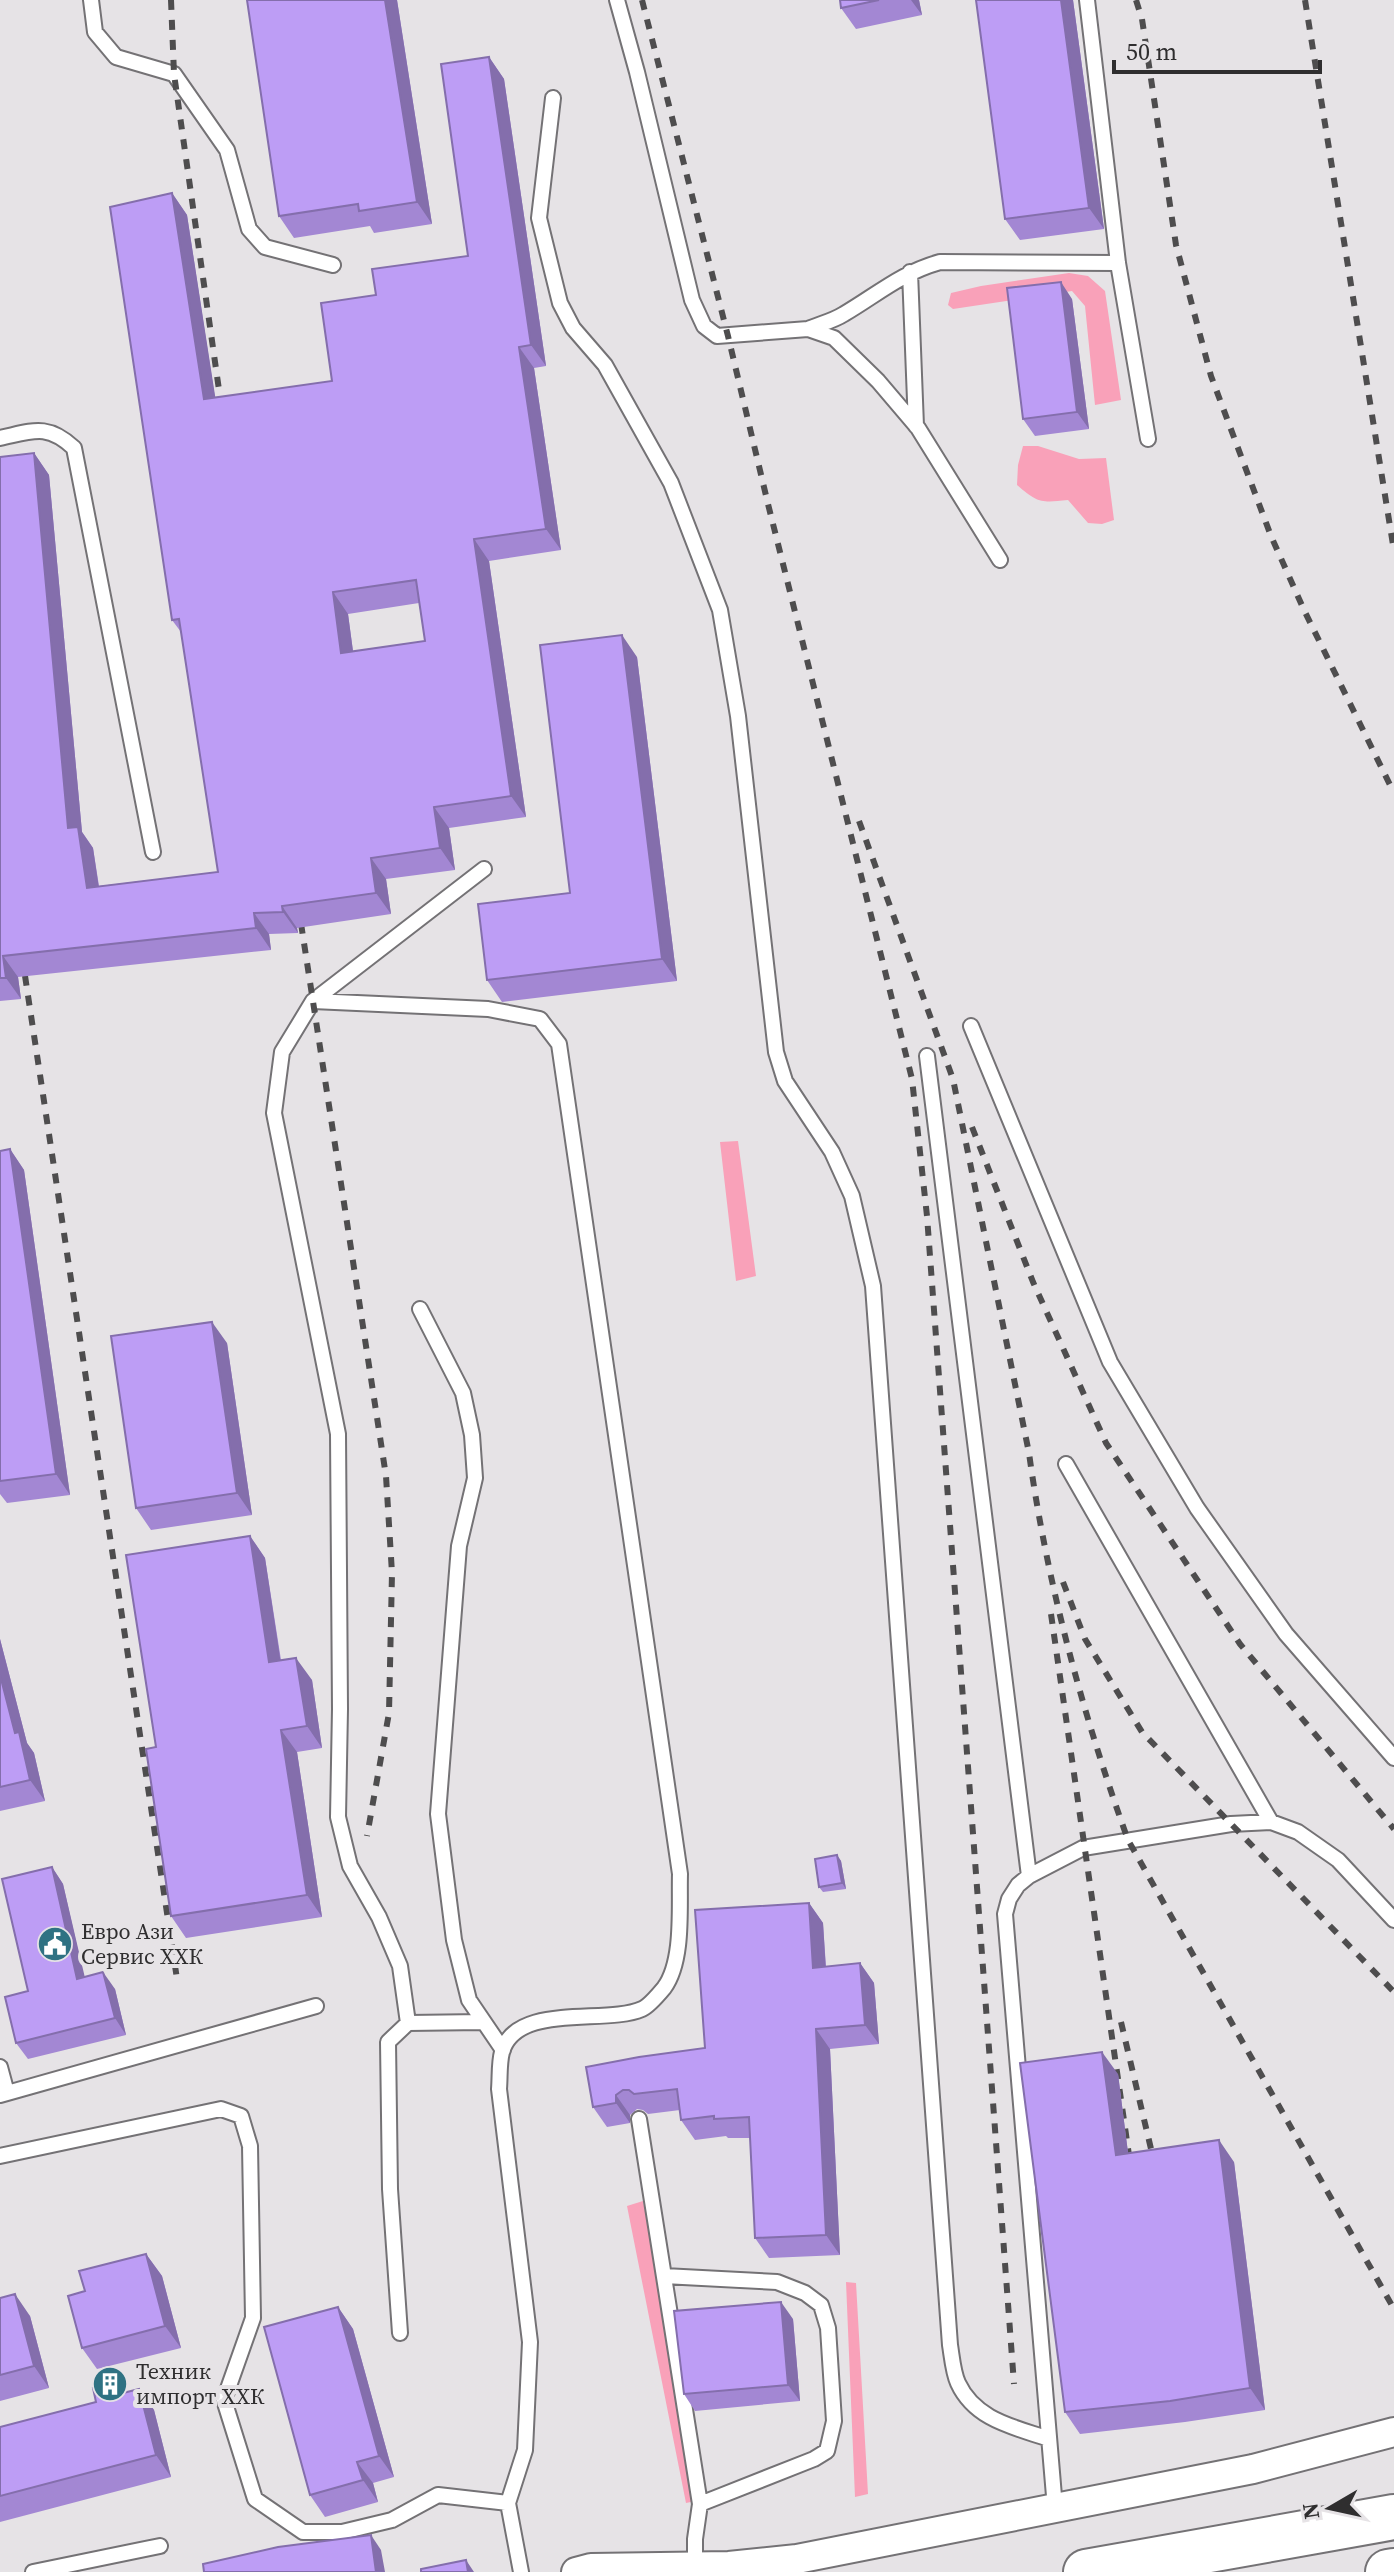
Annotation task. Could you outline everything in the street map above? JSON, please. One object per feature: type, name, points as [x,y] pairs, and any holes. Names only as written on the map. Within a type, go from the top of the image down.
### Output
[{"type":"main road","points":[[1086,2572],[1394,2517]]},
{"type":"street","points":[[576,2572],[591,2568],[729,2566],[797,2559],[1253,2469],[1394,2432]]},
{"type":"lane","points":[[91,0],[95,32],[116,57],[174,74],[227,150],[249,229],[265,247],[333,265]]},
{"type":"lane","points":[[617,0],[692,300],[704,326],[717,336],[808,329],[842,316],[910,272],[940,262],[1118,263]]},
{"type":"lane","points":[[1087,0],[1118,263],[1148,439]]},
{"type":"lane","points":[[553,98],[539,218],[560,303],[573,328],[605,365],[671,483],[720,610],[738,716],[776,1052],[785,1081],[832,1152],[852,1196],[873,1286],[950,2345],[957,2382],[969,2401],[989,2418],[1049,2439]]},
{"type":"lane","points":[[910,272],[916,426]]},
{"type":"lane","points":[[808,329],[834,338],[878,381],[916,426],[1000,560]]},
{"type":"lane","points":[[0,438],[42,429],[60,436],[74,448],[153,852]]},
{"type":"lane","points":[[408,2023],[400,1966],[379,1917],[350,1866],[338,1817],[338,1434],[274,1113],[282,1052],[313,1001],[484,869]]},
{"type":"lane","points":[[313,1001],[488,1009],[540,1019],[559,1044],[680,1874],[676,1959],[665,1987],[643,2008],[606,2016],[560,2017],[532,2024],[511,2037],[503,2050],[499,2089],[530,2342],[525,2450],[508,2503],[521,2572]]},
{"type":"lane","points":[[971,1026],[1110,1362],[1197,1508],[1286,1634],[1394,1758]]},
{"type":"lane","points":[[927,1056],[1029,1876]]},
{"type":"lane","points":[[420,1309],[463,1393],[472,1435],[475,1478],[459,1546],[438,1814],[454,1940],[469,2000],[503,2050]]},
{"type":"lane","points":[[1066,1464],[1271,1822]]},
{"type":"lane","points":[[1055,2508],[1005,1914],[1009,1899],[1029,1876],[1083,1848],[1231,1824],[1271,1822],[1298,1832],[1338,1860],[1394,1920]]},
{"type":"lane","points":[[0,2067],[4,2094],[316,2006]]},
{"type":"lane","points":[[400,2333],[390,2189],[388,2042],[408,2023],[482,2022]]},
{"type":"lane","points":[[0,2156],[221,2109],[241,2116],[250,2146],[253,2318],[224,2400],[255,2499],[303,2532],[342,2532],[392,2520],[438,2495],[508,2503]]},
{"type":"lane","points":[[639,2119],[700,2504],[695,2565]]},
{"type":"lane","points":[[664,2276],[777,2282],[805,2293],[821,2305],[828,2328],[834,2421],[827,2451],[700,2504]]},
{"type":"lane","points":[[33,2572],[160,2546]]},
{"type":"shaded area","points":[[1069,273],[1088,276],[1105,291],[1121,400],[1095,405],[1085,306],[1072,291],[953,309],[948,305],[951,293]]},
{"type":"shaded area","points":[[1023,446],[1038,446],[1079,459],[1106,458],[1114,520],[1102,524],[1088,523],[1068,500],[1040,500],[1024,491],[1017,485]]},
{"type":"shaded area","points":[[738,1141],[756,1276],[736,1281],[720,1142]]},
{"type":"shaded area","points":[[643,2201],[700,2500],[686,2503],[627,2206]]},
{"type":"shaded area","points":[[846,2282],[856,2283],[868,2494],[855,2497]]},
{"type":"building","points":[[247,0],[385,0],[417,202],[359,211],[358,204],[279,216]]},
{"type":"building","points":[[840,0],[879,0],[841,8]]},
{"type":"building","points":[[976,0],[1061,0],[1089,208],[1005,219]]},
{"type":"building","points":[[489,57],[531,345],[519,347],[546,529],[474,539],[511,796],[434,807],[440,848],[371,858],[376,893],[282,906],[283,912],[254,913],[256,928],[3,956],[6,978],[0,978],[0,457],[34,453],[68,828],[78,827],[87,888],[218,872],[179,619],[172,620],[110,207],[172,193],[204,399],[332,381],[321,303],[376,295],[372,269],[468,256],[441,64]],"holes":[[[416,580],[425,641],[341,653],[333,592]]]},
{"type":"building","points":[[1061,282],[1077,412],[1023,419],[1007,288]]},
{"type":"building","points":[[622,635],[662,959],[487,980],[478,904],[570,893],[540,645]]},
{"type":"building","points":[[10,1149],[56,1474],[0,1481],[0,1151]]},
{"type":"building","points":[[212,1322],[237,1493],[136,1508],[111,1336]]},
{"type":"building","points":[[250,1536],[269,1662],[296,1658],[307,1726],[281,1730],[307,1895],[171,1916],[146,1749],[156,1747],[126,1555]]},
{"type":"building","points":[[0,1675],[15,1733],[19,1732],[30,1780],[0,1787]]},
{"type":"building","points":[[837,1855],[842,1883],[819,1887],[815,1859]]},
{"type":"building","points":[[52,1867],[77,1979],[103,1972],[115,2018],[16,2043],[5,1997],[28,1991],[2,1879]]},
{"type":"building","points":[[809,1903],[813,1968],[860,1963],[865,2025],[816,2029],[826,2235],[755,2238],[749,2117],[714,2119],[714,2116],[681,2120],[677,2089],[634,2094],[623,2090],[616,2095],[616,2103],[593,2107],[586,2067],[705,2048],[695,1910]]},
{"type":"building","points":[[1102,2052],[1116,2155],[1219,2140],[1250,2388],[1170,2401],[1065,2412],[1020,2063]]},
{"type":"building","points":[[146,2254],[165,2326],[82,2348],[68,2296],[85,2291],[79,2271]]},
{"type":"building","points":[[15,2294],[34,2366],[0,2375],[0,2298]]},
{"type":"building","points":[[781,2302],[788,2385],[684,2394],[674,2311]]},
{"type":"building","points":[[338,2307],[379,2456],[357,2462],[363,2480],[310,2495],[264,2327]]},
{"type":"building","points":[[120,2380],[123,2393],[139,2389],[156,2455],[0,2496],[0,2427],[96,2402],[93,2388]]},
{"type":"building","points":[[371,2535],[376,2572],[204,2572],[203,2564],[278,2547]]},
{"type":"building","points":[[466,2560],[468,2572],[421,2572],[421,2569]]},
{"type":"railway","points":[[171,0],[174,74],[223,418]]},
{"type":"railway","points":[[642,0],[912,1079],[927,1216],[1014,2384]]},
{"type":"railway","points":[[1136,0],[1142,19],[1176,245],[1211,376],[1271,536],[1394,793]]},
{"type":"railway","points":[[1305,0],[1394,551]]},
{"type":"railway","points":[[859,821],[953,1079],[1056,1600],[1096,1745],[1128,1840],[1394,2309]]},
{"type":"railway","points":[[298,904],[386,1476],[392,1573],[389,1713],[367,1836]]},
{"type":"railway","points":[[22,956],[177,1979]]},
{"type":"railway","points":[[972,1127],[1033,1282],[1106,1443],[1240,1644],[1394,1829]]},
{"type":"railway","points":[[1063,1582],[1085,1639],[1142,1732],[1394,1992]]},
{"type":"railway","points":[[1051,1614],[1132,2176]]},
{"type":"railway","points":[[1121,2022],[1156,2170]]},
{"type":"place","name":"Евро Ази Сервис ХХК","points":[[55,1944]]},
{"type":"place","name":"Техник импорт ХХК","points":[[110,2384]]}]
